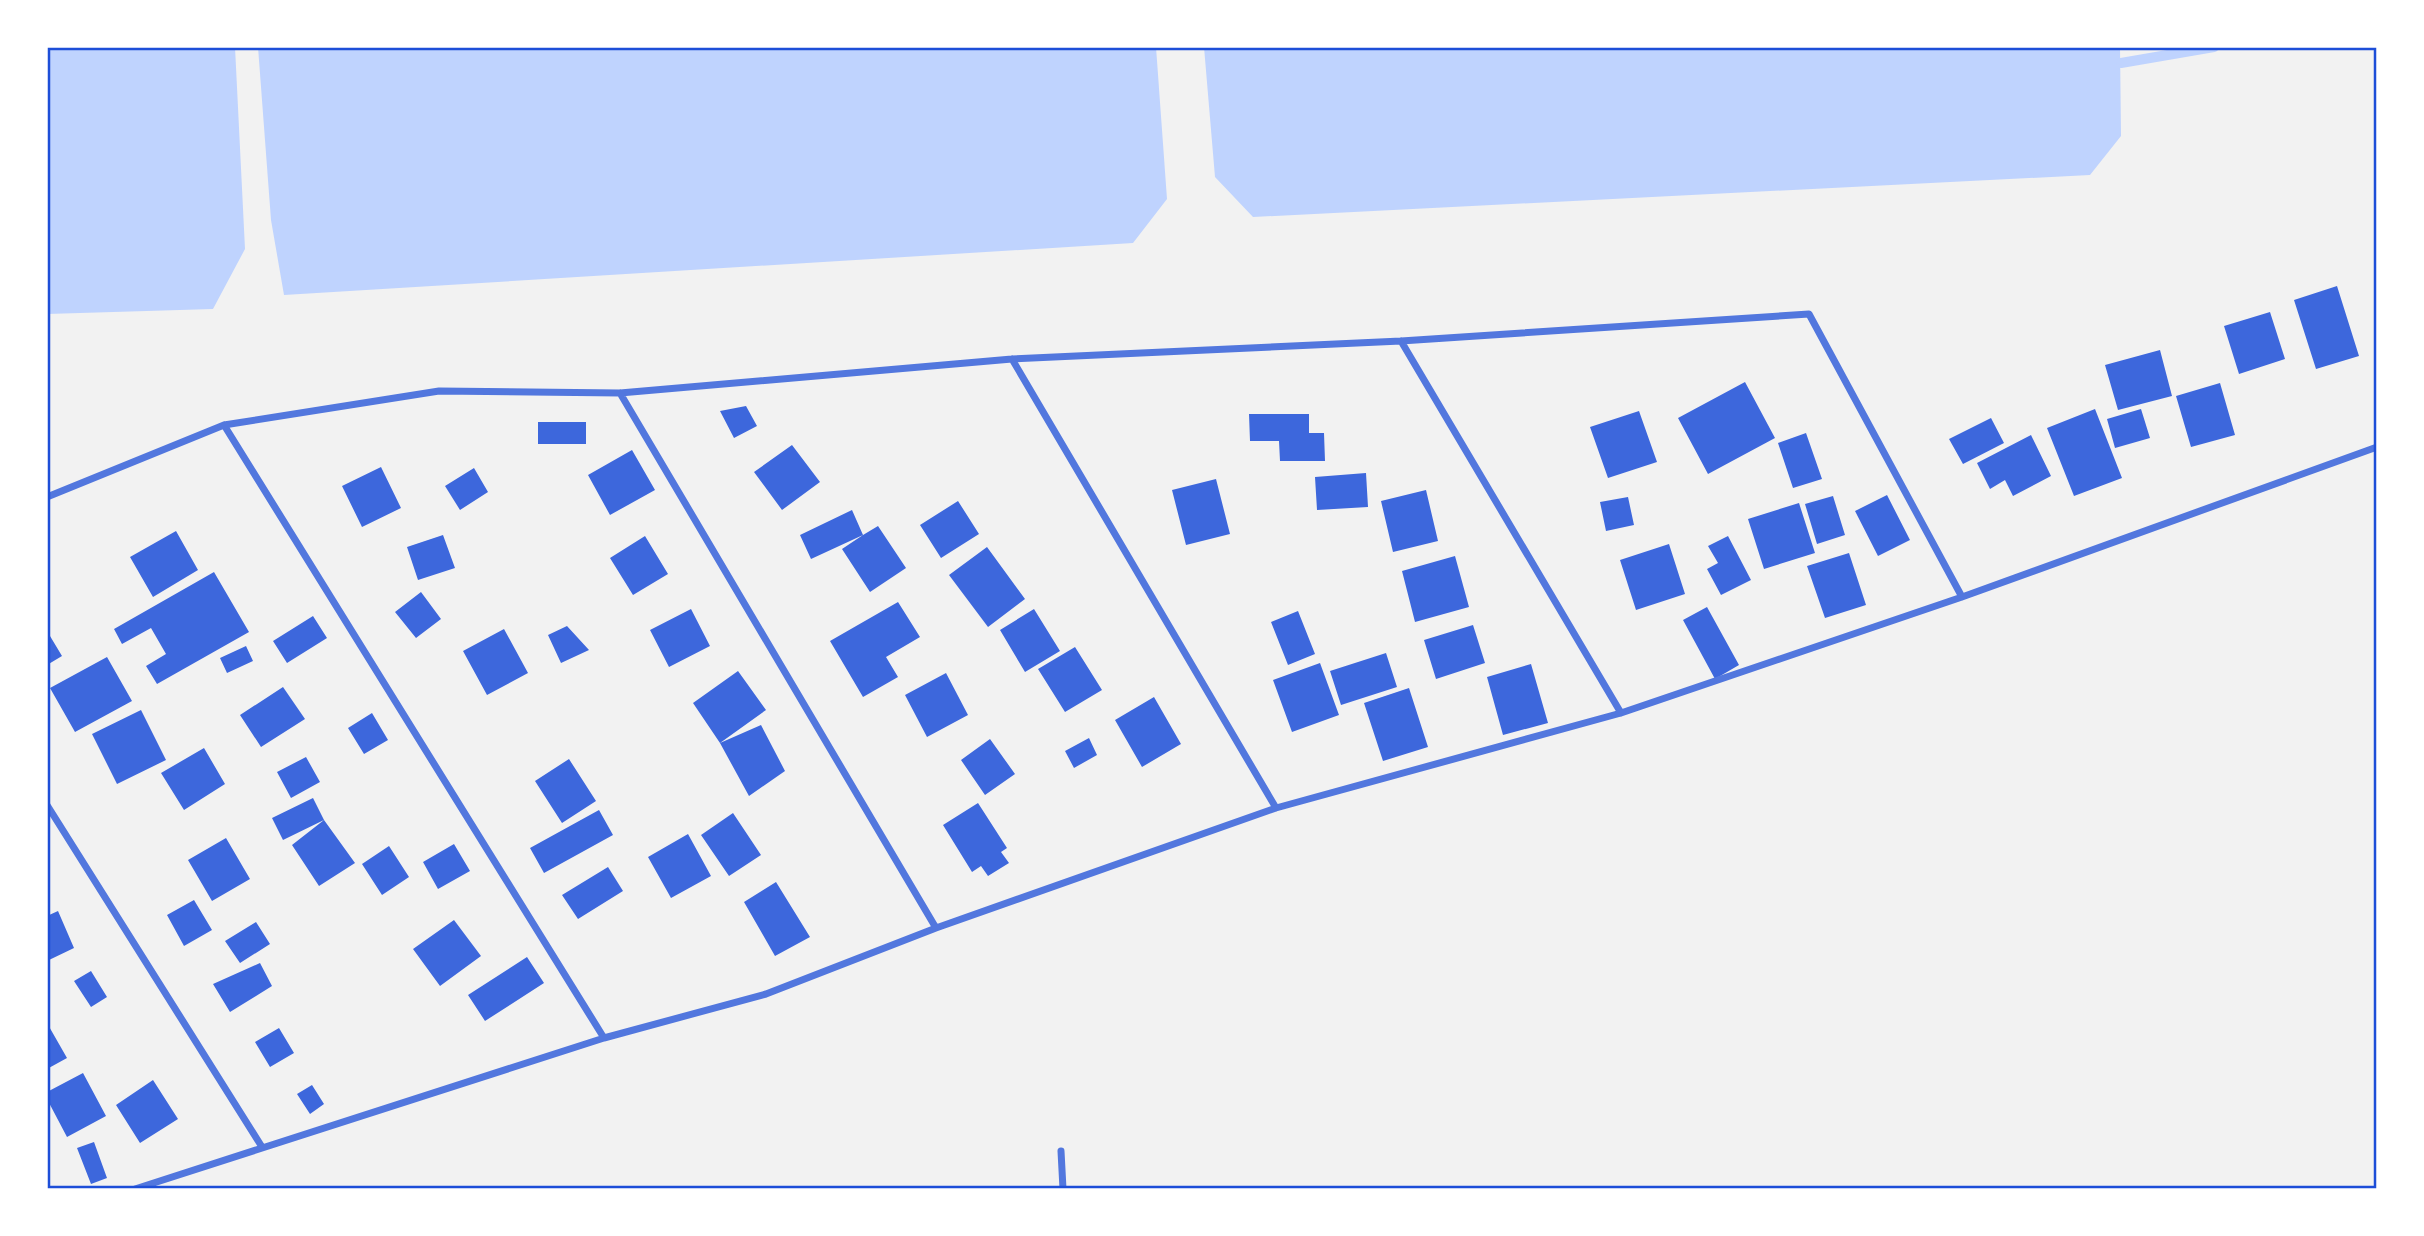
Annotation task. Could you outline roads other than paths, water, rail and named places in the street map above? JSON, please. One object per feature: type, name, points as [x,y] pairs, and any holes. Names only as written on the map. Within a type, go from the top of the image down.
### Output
[{"type":"street","points":[[47,497],[224,425],[439,391],[620,393],[1013,359],[1401,341],[1809,314],[1962,597]]},
{"type":"street","points":[[1401,341],[1621,713]]},
{"type":"street","points":[[1013,359],[1276,808]]},
{"type":"street","points":[[620,393],[936,928]]},
{"type":"street","points":[[224,425],[604,1038]]},
{"type":"street","points":[[135,1189],[604,1038],[766,994],[936,928],[1276,808],[1621,713],[1962,597],[2377,447]]},
{"type":"street","points":[[47,805],[262,1147]]},
{"type":"street","points":[[1061,1151],[1063,1189]]},
{"type":"water","points":[[47,47],[235,47],[245,249],[213,309],[47,314]]},
{"type":"water","points":[[258,47],[1156,47],[1167,199],[1133,243],[284,295],[271,220]]},
{"type":"water","points":[[1204,47],[2120,47],[2121,136],[2090,175],[1253,217],[1215,177]]},
{"type":"waterway","points":[[2121,63],[2214,47]]}]
